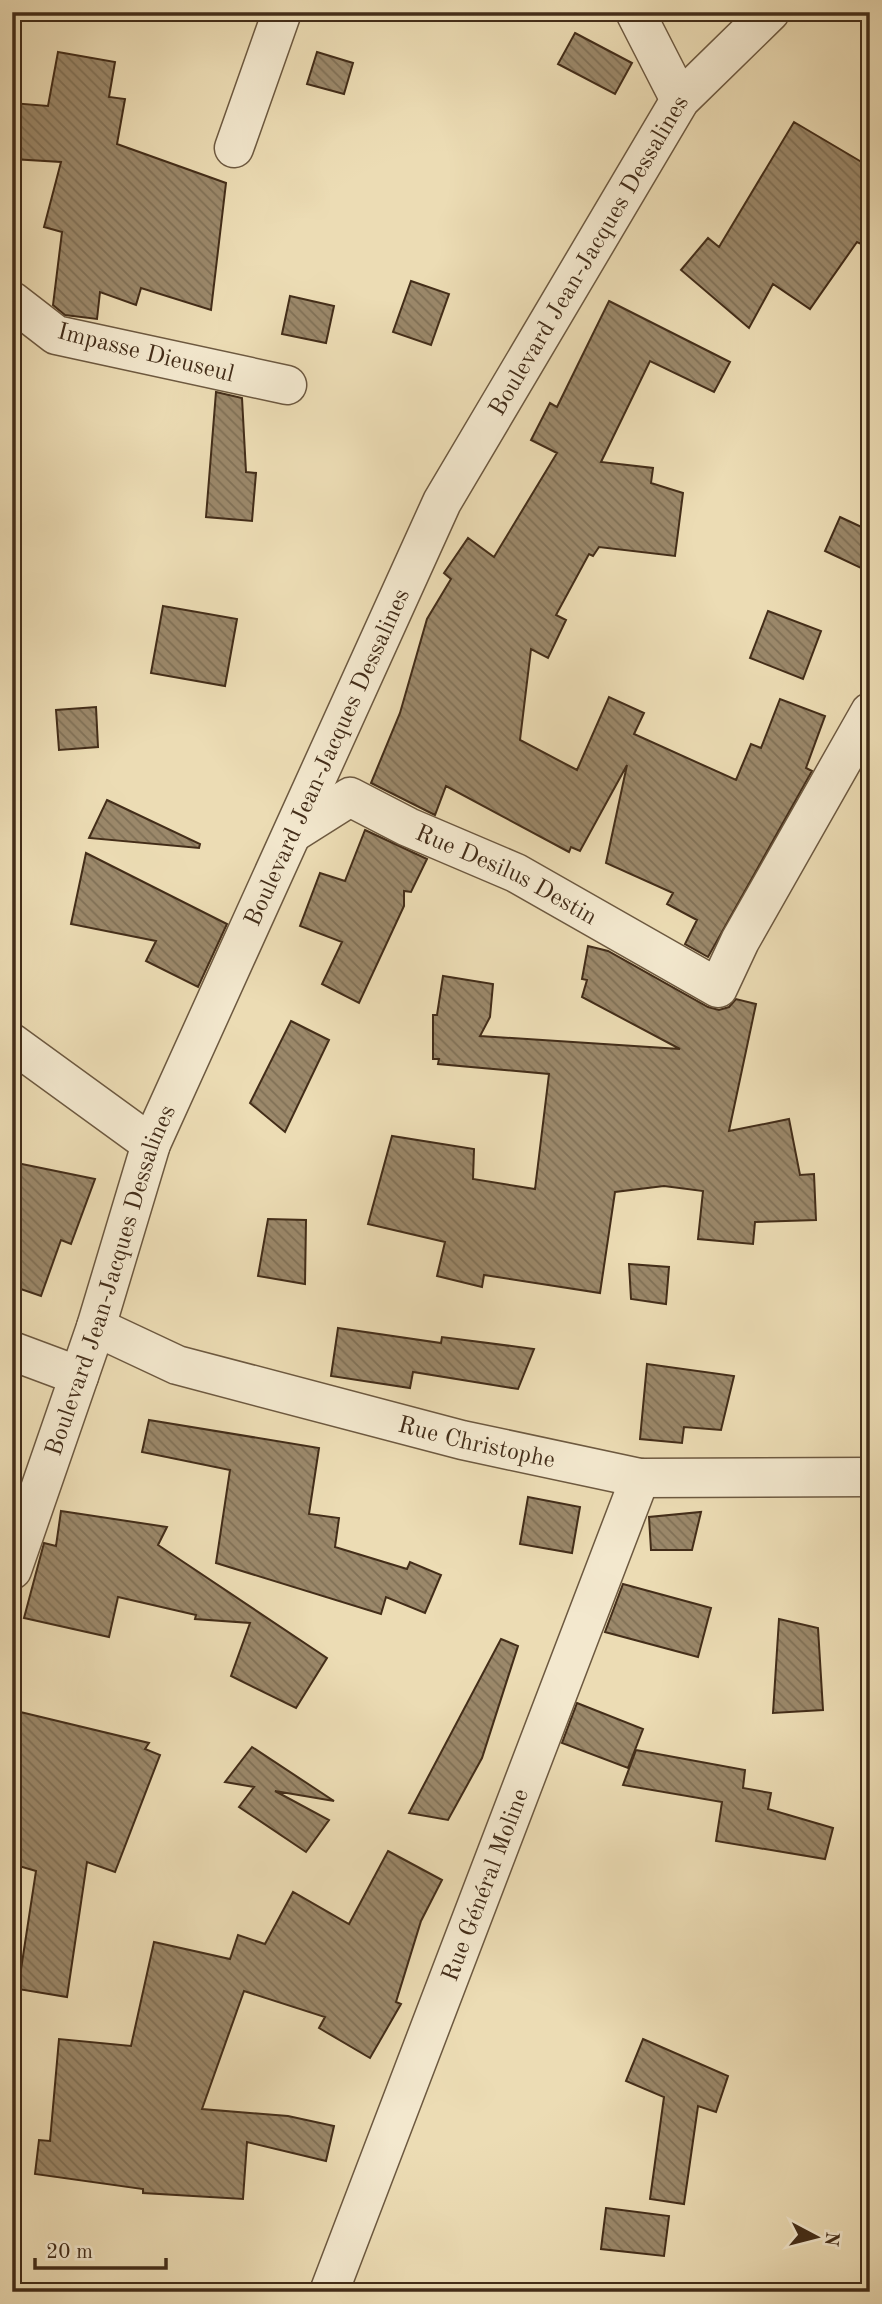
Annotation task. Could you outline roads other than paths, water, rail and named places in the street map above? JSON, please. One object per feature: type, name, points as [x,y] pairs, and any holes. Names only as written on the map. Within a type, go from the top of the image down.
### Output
[{"type":"street","points":[[234,148],[282,12]]},
{"type":"street","points":[[635,12],[680,100]]},
{"type":"street","name":"Boulevard Jean-Jacques Dessalines","points":[[13,1563],[96,1328],[151,1144],[442,502],[680,100],[770,12]]},
{"type":"street","name":"Impasse Dieuseul","points":[[12,301],[56,335],[287,385]]},
{"type":"street","name":"Rue Desilus Destin","points":[[293,833],[350,797],[408,827],[516,873],[718,988],[740,941],[870,712]]},
{"type":"street","points":[[12,1043],[151,1144]]},
{"type":"street","name":"Rue Christophe","points":[[96,1328],[177,1365],[462,1440],[640,1478],[870,1477]]},
{"type":"street","points":[[12,1351],[79,1376]]},
{"type":"street","name":"Rue Général Moline","points":[[329,2292],[640,1478]]}]
